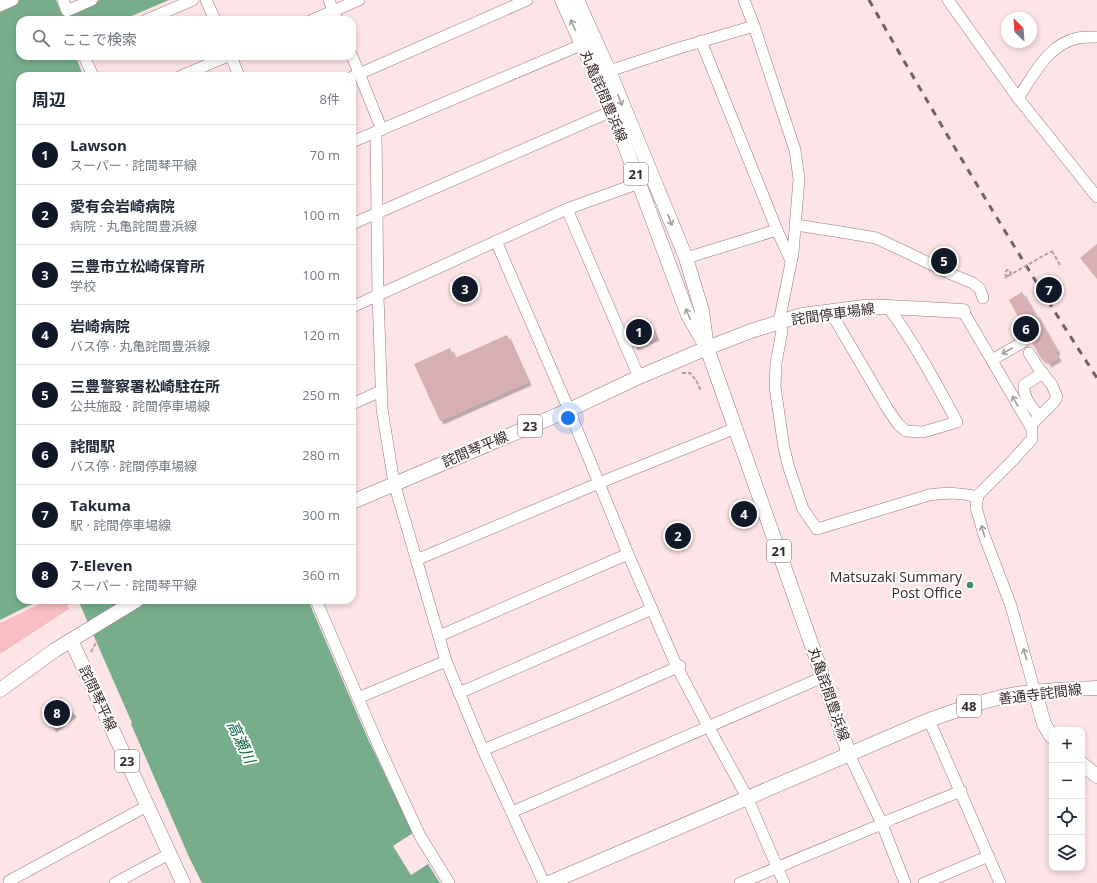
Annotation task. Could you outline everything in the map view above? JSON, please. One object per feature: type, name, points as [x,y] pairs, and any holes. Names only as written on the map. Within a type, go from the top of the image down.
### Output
[{"type":"main road","name":"丸亀詫間豊浜線","points":[[562,0],[588,42],[609,71],[686,258],[702,311],[707,348]]},
{"type":"main road","name":"丸亀詫間豊浜線","points":[[549,883],[849,754],[707,348],[688,316],[612,111],[588,42],[577,0]]},
{"type":"main road","name":"詫間停車場線","points":[[707,348],[802,315],[864,306],[963,311]]},
{"type":"main road","name":"詫間琴平線","points":[[356,500],[569,410],[707,348]]},
{"type":"main road","points":[[0,690],[71,640],[130,604]]},
{"type":"main road","name":"詫間琴平線","points":[[71,640],[182,883]]},
{"type":"main road","name":"善通寺詫間線","points":[[849,754],[929,720],[959,709],[991,700],[1016,694],[1097,688]]},
{"type":"main road","points":[[1035,692],[1044,724],[1049,732]]},
{"type":"main road","points":[[1085,766],[1097,776]]},
{"type":"street","points":[[0,6],[13,0]]},
{"type":"street","points":[[63,0],[67,11],[92,0]]},
{"type":"street","points":[[155,16],[193,0]]},
{"type":"street","points":[[206,0],[213,16]]},
{"type":"street","points":[[328,0],[335,16],[359,0]]},
{"type":"street","points":[[528,0],[356,75],[379,131],[378,296],[381,390],[382,409],[394,483],[446,661],[483,750],[544,883]]},
{"type":"street","points":[[744,0],[795,150],[799,179],[796,225],[780,322],[782,331],[776,362],[775,386],[784,448],[802,509],[817,529],[930,495],[961,493],[978,497]]},
{"type":"street","points":[[948,0],[1018,98],[1097,197]]},
{"type":"street","points":[[609,71],[701,41],[754,26]]},
{"type":"street","points":[[1018,98],[1044,59],[1063,44],[1079,38],[1097,37]]},
{"type":"street","points":[[701,41],[777,230],[791,261]]},
{"type":"street","points":[[356,140],[588,42]]},
{"type":"street","points":[[86,60],[91,72]]},
{"type":"street","points":[[191,72],[219,60]]},
{"type":"street","points":[[231,60],[237,72]]},
{"type":"street","points":[[353,60],[355,72]]},
{"type":"street","points":[[356,222],[612,111]]},
{"type":"street","points":[[356,305],[567,209],[639,183]]},
{"type":"street","points":[[567,209],[639,378]]},
{"type":"street","points":[[796,225],[876,238],[973,284],[980,289],[983,298]]},
{"type":"street","points":[[686,258],[777,230]]},
{"type":"street","points":[[496,241],[569,410],[652,609],[708,726],[747,797],[784,883]]},
{"type":"street","points":[[830,311],[887,408],[898,424],[906,431],[923,432],[957,422],[898,320],[888,307]]},
{"type":"street","points":[[963,311],[1032,429],[1032,439],[978,495],[976,507],[984,536],[1011,606],[1035,692]]},
{"type":"street","points":[[992,360],[1023,342]]},
{"type":"street","points":[[1029,352],[1052,385],[1056,397],[1054,402],[1030,426]]},
{"type":"street","points":[[1040,416],[1023,392],[1024,385],[1043,373]]},
{"type":"street","points":[[356,402],[381,390]]},
{"type":"street","points":[[416,560],[599,483],[736,428]]},
{"type":"street","points":[[439,636],[628,554]]},
{"type":"street","points":[[318,604],[420,836],[449,883]]},
{"type":"street","points":[[459,693],[652,609]]},
{"type":"street","points":[[358,698],[446,661]]},
{"type":"street","points":[[483,750],[589,706],[679,666]]},
{"type":"street","points":[[512,812],[823,677]]},
{"type":"street","points":[[929,720],[1000,883]]},
{"type":"street","points":[[849,754],[882,824],[905,883]]},
{"type":"street","points":[[740,883],[808,856],[892,819],[961,791]]},
{"type":"street","points":[[9,883],[9,881],[147,806]]},
{"type":"street","points":[[115,883],[169,854]]},
{"type":"street","points":[[924,883],[989,856]]},
{"type":"path","points":[[1004,278],[1010,275],[1011,273],[1009,270],[1006,271],[1005,274],[1008,276],[1010,274],[1052,251],[1060,265]]},
{"type":"shaded area","points":[[40,604],[68,604],[69,609],[0,654],[0,623]]},
{"type":"water","points":[[0,0],[56,0],[62,14],[65,15],[100,0],[169,0],[131,16],[16,16],[16,60],[77,60],[82,72],[16,72],[16,604],[32,604],[0,620]]},
{"type":"water","name":"高瀬川","points":[[80,604],[310,604],[368,739],[413,833],[393,846],[411,875],[428,864],[440,883],[202,883],[189,857],[131,724],[132,723]]},
{"type":"building","points":[[1097,244],[1097,279],[1080,258]]},
{"type":"building","points":[[1022,292],[1057,351],[1055,352],[1058,358],[1048,364],[1045,359],[1042,360],[1009,300]]},
{"type":"building","points":[[647,318],[656,337],[634,347],[626,328]]},
{"type":"building","points":[[507,335],[528,382],[440,421],[414,364],[450,348],[455,358]]},
{"type":"building","points":[[61,697],[73,714],[53,729],[41,712]]},
{"type":"railway","points":[[869,0],[980,190],[1097,378]]},
{"type":"place","name":"三豊警察署松崎駐在所","points":[[944,261]]},
{"type":"place","name":"三豊市立松崎保育所","points":[[465,289]]},
{"type":"place","name":"Takuma","points":[[1049,290]]},
{"type":"place","name":"詫間駅","points":[[1026,329]]},
{"type":"place","name":"Lawson","points":[[639,332]]},
{"type":"place","name":"岩崎病院","points":[[744,514]]},
{"type":"place","name":"愛有会岩崎病院","points":[[678,536]]},
{"type":"place","name":"Matsuzaki Summary Post Office","points":[[970,585]]},
{"type":"place","name":"7-Eleven","points":[[57,713]]}]
